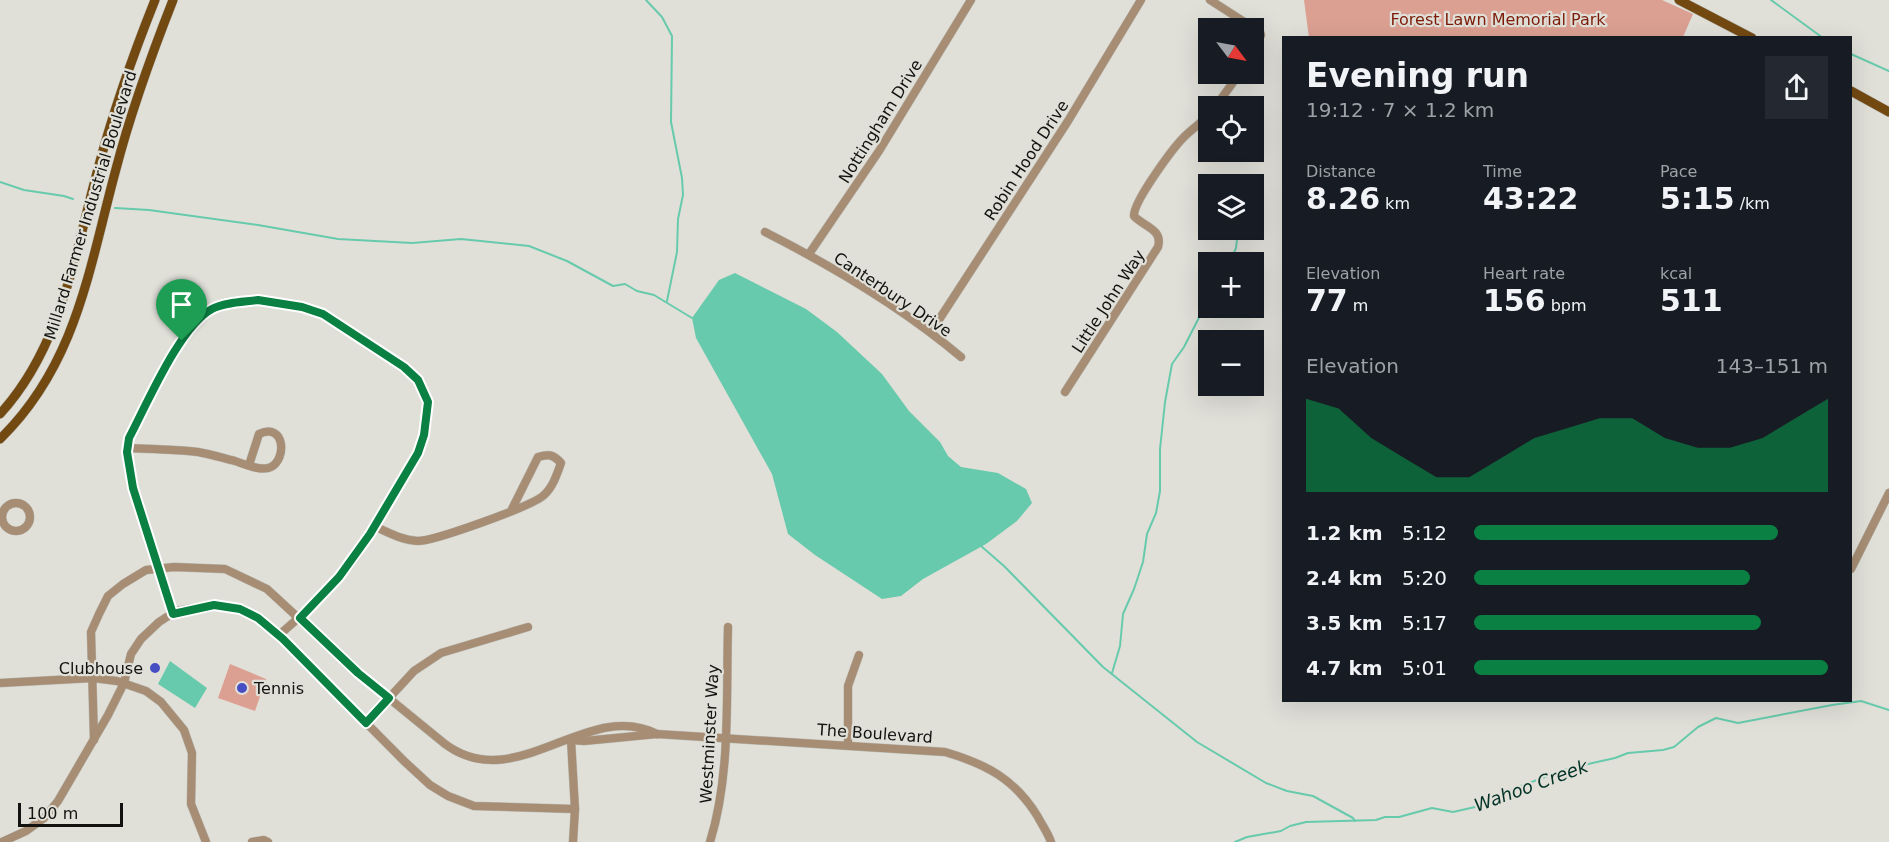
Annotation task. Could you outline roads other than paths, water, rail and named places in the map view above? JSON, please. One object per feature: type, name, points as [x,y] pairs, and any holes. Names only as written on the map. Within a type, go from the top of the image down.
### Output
[{"type":"main road","name":"Millard Farmer Industrial Boulevard","points":[[0,414],[34,369],[56,323],[117,101],[155,0]]},
{"type":"main road","name":"Millard Farmer Industrial Boulevard","points":[[0,439],[37,396],[54,368],[69,336],[133,108],[173,0]]},
{"type":"main road","points":[[1679,0],[1748,36]]},
{"type":"main road","points":[[1852,93],[1889,112]]},
{"type":"street","name":"Nottingham Drive","points":[[809,254],[879,151],[972,0]]},
{"type":"street","name":"Robin Hood Drive","points":[[931,332],[1068,121],[1141,0]]},
{"type":"street","points":[[1210,0],[1238,18]]},
{"type":"street","name":"Little John Way","points":[[1065,392],[1158,247],[1160,240],[1158,234],[1134,216],[1135,207],[1161,166],[1184,136],[1198,124]]},
{"type":"street","name":"Canterbury Drive","points":[[765,232],[809,254],[931,332],[961,357]]},
{"type":"street","points":[[173,614],[133,488],[129,438],[182,341],[200,318],[214,308],[258,300],[302,307],[323,314],[404,367],[418,380],[428,402],[424,435],[418,453],[375,526],[339,577],[300,618],[278,636]]},
{"type":"street","points":[[128,448],[199,453],[249,465],[267,468],[274,465],[282,447],[277,435],[265,431],[259,434],[249,465]]},
{"type":"street","points":[[375,526],[404,540],[421,541],[443,536],[511,511],[546,494],[556,477],[561,462],[555,456],[547,454],[538,457],[511,511]]},
{"type":"street","points":[[1852,567],[1889,493]]},
{"type":"street","name":"The Boulevard","points":[[94,740],[91,632],[108,597],[123,584],[146,570],[174,567],[225,569],[267,589],[358,673],[456,752],[476,759],[515,759],[571,740],[584,741],[657,734],[945,752],[972,760],[1001,774],[1028,800],[1051,842]]},
{"type":"street","points":[[3,842],[26,831],[44,818],[58,801],[124,683],[131,654],[141,639],[159,622],[173,614],[214,605],[240,609],[258,618],[430,785],[448,796],[474,806],[575,809]]},
{"type":"street","points":[[366,723],[414,671],[441,653],[528,627]]},
{"type":"street","name":"Westminster Way","points":[[710,842],[721,803],[728,627]]},
{"type":"street","points":[[848,745],[849,686],[859,655]]},
{"type":"street","points":[[0,683],[93,678],[124,683],[146,691],[161,702],[184,730],[192,753],[191,804],[206,842]]},
{"type":"street","points":[[571,740],[575,809],[573,842]]},
{"type":"street","points":[[252,842],[264,840],[268,842]]},
{"type":"waterway","points":[[646,0],[662,17],[672,36],[671,122],[682,178],[683,195],[678,219],[677,252],[667,301]]},
{"type":"waterway","points":[[1771,0],[1820,36]]},
{"type":"waterway","points":[[1852,54],[1889,71]]},
{"type":"waterway","points":[[0,182],[24,190],[73,199]]},
{"type":"waterway","points":[[115,208],[149,210],[258,225],[338,239],[412,243],[461,239],[529,246],[567,261],[613,286],[625,284],[637,291],[654,295],[692,318]]},
{"type":"waterway","points":[[1234,252],[1237,240]]},
{"type":"waterway","points":[[1112,673],[1120,646],[1123,614],[1143,562],[1147,534],[1156,513],[1160,491],[1160,449],[1165,402],[1172,364],[1184,347],[1199,318]]},
{"type":"waterway","points":[[981,546],[1004,566],[1103,667],[1197,742],[1266,783],[1287,791],[1313,796],[1355,821]]},
{"type":"waterway","name":"Wahoo Creek","points":[[1235,842],[1247,837],[1281,831],[1306,822],[1376,820],[1385,817],[1399,817],[1432,808],[1453,812],[1484,805],[1515,788],[1570,768],[1628,753],[1674,747],[1698,727],[1716,718],[1738,723],[1861,701],[1889,710]]},
{"type":"place","name":"Clubhouse","points":[[155,668]]},
{"type":"place","name":"Tennis","points":[[242,688]]},
{"type":"park label","name":"Forest Lawn Memorial Park","points":[[1498,19]]}]
